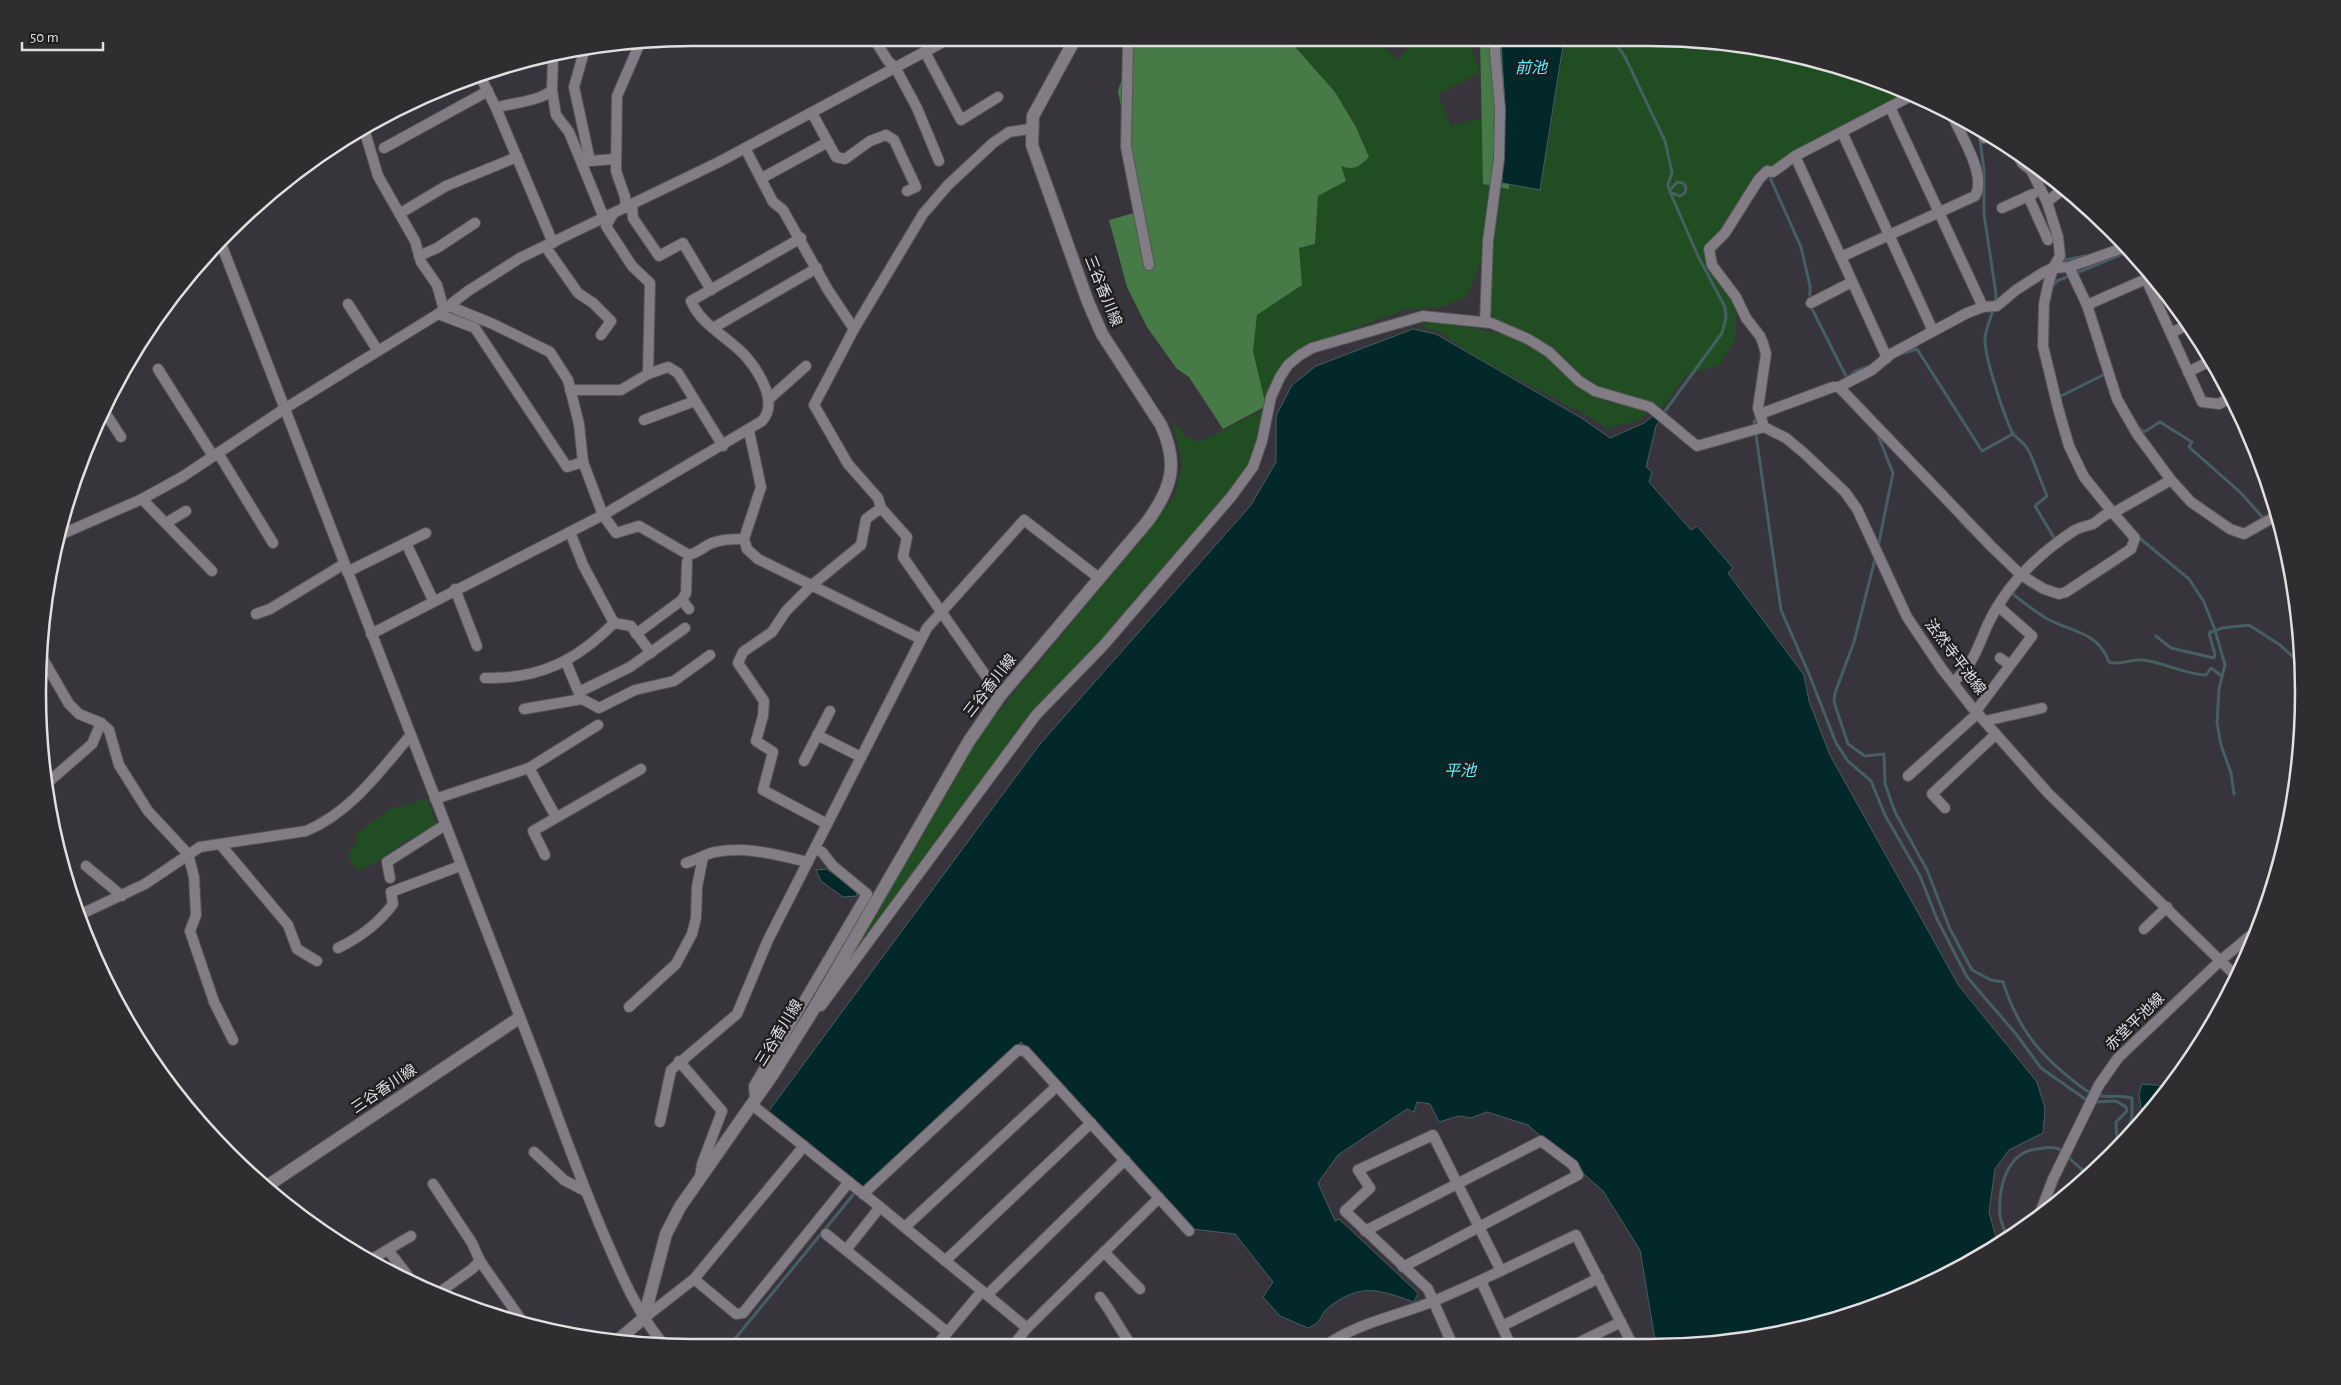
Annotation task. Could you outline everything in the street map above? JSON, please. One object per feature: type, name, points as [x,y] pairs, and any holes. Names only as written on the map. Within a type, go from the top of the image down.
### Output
[{"type":"main road","name":"三谷香川線","points":[[644,1318],[666,1234],[680,1207],[753,1102],[812,1012],[969,741],[1000,696],[1158,506],[1167,491],[1173,460],[1168,441],[1161,425],[1102,334],[1088,302],[1036,159],[1030,129],[1032,116],[1071,46]]},
{"type":"main road","name":"三谷香川線","points":[[272,1183],[519,1018]]},
{"type":"main road","points":[[624,1335],[644,1318]]},
{"type":"street","points":[[878,46],[888,62],[896,67],[917,108],[939,161]]},
{"type":"street","points":[[66,532],[142,499],[182,477],[284,409],[444,310],[468,291],[520,258],[629,207],[745,148],[936,46]]},
{"type":"street","points":[[1128,46],[1126,147],[1149,266]]},
{"type":"street","points":[[1485,322],[1488,241],[1499,159],[1500,108],[1495,46]]},
{"type":"street","points":[[637,49],[617,96],[616,171],[633,218],[659,256],[683,243],[711,290]]},
{"type":"street","points":[[925,52],[960,120],[998,97]]},
{"type":"street","points":[[583,56],[574,86],[590,161],[615,159]]},
{"type":"street","points":[[553,62],[552,90],[556,115],[569,132],[608,216],[606,226],[632,266],[650,283],[648,374]]},
{"type":"street","points":[[483,82],[517,157],[549,245],[578,293],[593,303],[611,321],[601,335]]},
{"type":"street","points":[[496,108],[514,102],[544,97],[552,90]]},
{"type":"street","points":[[384,148],[488,91]]},
{"type":"street","points":[[812,1012],[818,1009],[847,972],[1036,714],[1102,646],[1231,497],[1252,466],[1262,441],[1271,397],[1288,365],[1312,348],[1423,316],[1485,322],[1506,328],[1535,343],[1549,352],[1579,381],[1595,391],[1653,410],[1686,439],[1697,446],[1764,427],[1758,408],[1766,354],[1763,343],[1746,318],[1736,296],[1712,265],[1709,248],[1724,233],[1759,179],[1767,171],[1773,172],[1795,156],[1905,99]]},
{"type":"street","points":[[1890,107],[1984,307]]},
{"type":"street","points":[[812,113],[836,157],[845,159],[870,141],[886,135],[894,140],[916,187],[907,191]]},
{"type":"street","points":[[1841,257],[1975,196],[1978,191],[1977,170],[1957,125]]},
{"type":"street","points":[[1000,696],[903,557],[908,537],[881,508],[878,498],[848,464],[814,405],[854,329],[923,214],[948,186],[993,144],[1009,132],[1030,129]]},
{"type":"street","points":[[1842,132],[1933,331]]},
{"type":"street","points":[[366,135],[378,176],[414,241],[419,256],[437,285],[444,310],[475,328],[566,467],[583,462]]},
{"type":"street","points":[[762,178],[828,142]]},
{"type":"street","points":[[745,148],[773,202],[783,210],[801,238],[854,329]]},
{"type":"street","points":[[1795,156],[1887,358]]},
{"type":"street","points":[[404,211],[446,186],[517,157]]},
{"type":"street","points":[[1838,387],[1845,391],[1991,546],[2021,575],[2037,586],[2059,594],[2066,592],[2091,577],[2134,545],[2135,538],[2084,477],[2069,446],[2058,408],[2043,346],[2044,304],[2053,268],[2060,256],[2058,237],[2036,175]]},
{"type":"street","points":[[2002,208],[2041,190]]},
{"type":"street","points":[[2046,202],[2058,193]]},
{"type":"street","points":[[2028,196],[2048,240]]},
{"type":"street","points":[[419,256],[437,248],[475,223]]},
{"type":"street","points":[[371,634],[433,600],[604,515],[749,431],[769,414],[770,399],[748,359],[696,312],[691,301],[801,238]]},
{"type":"street","points":[[223,249],[434,799],[542,1074],[585,1190],[627,1287],[655,1337]]},
{"type":"street","points":[[1760,414],[1833,387],[1838,387],[1872,370],[1887,358],[1933,331],[1984,307],[1997,306],[2016,290],[2053,268],[2069,267],[2118,250]]},
{"type":"street","points":[[2069,267],[2087,305],[2111,383],[2124,413],[2171,480],[2191,502],[2230,529],[2244,534],[2271,519]]},
{"type":"street","points":[[713,328],[817,268]]},
{"type":"street","points":[[2087,305],[2145,279]]},
{"type":"street","points":[[1811,302],[1852,282]]},
{"type":"street","points":[[2148,283],[2202,402],[2219,404],[2225,401]]},
{"type":"street","points":[[348,304],[378,352]]},
{"type":"street","points":[[444,310],[493,324],[550,352],[568,380],[579,424],[583,462],[604,515],[616,533],[639,526],[690,555],[700,552],[707,545],[726,540],[744,539]]},
{"type":"street","points":[[2171,333],[2182,328]]},
{"type":"street","points":[[2188,372],[2205,364]]},
{"type":"street","points":[[770,399],[806,366]]},
{"type":"street","points":[[570,390],[621,390],[648,374],[668,367],[678,373],[723,446]]},
{"type":"street","points":[[158,369],[273,543]]},
{"type":"street","points":[[644,420],[695,400]]},
{"type":"street","points":[[108,417],[121,437]]},
{"type":"street","name":"法然寺平池線","points":[[1764,427],[1786,438],[1845,492],[1857,509],[1907,617],[1953,682],[1977,712],[2048,793],[2231,971]]},
{"type":"street","points":[[749,431],[761,487],[744,539],[747,549],[758,559],[922,639]]},
{"type":"street","points":[[1953,682],[1972,661],[1998,606],[2012,584],[2042,553],[2077,529],[2094,523],[2171,480]]},
{"type":"street","points":[[142,499],[212,571]]},
{"type":"street","points":[[827,824],[763,790],[773,752],[756,741],[764,716],[764,701],[738,663],[743,652],[772,632],[786,611],[812,585],[862,545],[866,518],[881,508]]},
{"type":"street","points":[[166,524],[186,511]]},
{"type":"street","points":[[660,1122],[671,1070],[679,1061],[737,1014],[768,940],[927,628],[1024,520],[1099,578]]},
{"type":"street","points":[[570,532],[583,565],[614,623]]},
{"type":"street","points":[[256,614],[270,609],[346,568],[426,533]]},
{"type":"street","points":[[406,543],[433,600]]},
{"type":"street","points":[[636,634],[682,600],[686,593],[687,562]]},
{"type":"street","points":[[455,590],[477,646]]},
{"type":"street","points":[[682,600],[690,609]]},
{"type":"street","points":[[1908,776],[1977,712],[2032,636],[1998,606]]},
{"type":"street","points":[[2009,631],[2016,622]]},
{"type":"street","points":[[614,623],[631,626],[650,654]]},
{"type":"street","points":[[485,678],[498,678],[546,670],[566,662],[593,644],[614,623]]},
{"type":"street","points":[[524,709],[580,695],[650,654],[685,628]]},
{"type":"street","points":[[566,662],[580,695],[599,708],[635,690],[674,681],[710,655]]},
{"type":"street","points":[[2000,658],[2010,665]]},
{"type":"street","points":[[47,666],[69,704],[79,714],[101,723],[109,730],[119,765],[148,811],[188,854],[194,878],[196,915],[190,931],[214,1002],[233,1040]]},
{"type":"street","points":[[1985,721],[2042,708]]},
{"type":"street","points":[[804,761],[830,711]]},
{"type":"street","points":[[52,779],[92,744],[101,723]]},
{"type":"street","points":[[434,799],[529,768],[598,725]]},
{"type":"street","points":[[1945,808],[1932,794],[1960,774],[1996,734]]},
{"type":"street","points":[[818,735],[861,757]]},
{"type":"street","points":[[85,913],[145,884],[200,847],[306,831],[316,827],[335,815],[361,793],[410,736]]},
{"type":"street","points":[[529,768],[556,816]]},
{"type":"street","points":[[545,854],[533,831],[556,816],[641,769]]},
{"type":"street","points":[[390,878],[387,862],[445,825]]},
{"type":"street","points":[[220,844],[288,925],[297,949],[317,961]]},
{"type":"street","points":[[815,849],[822,852],[833,866],[867,894],[754,1086],[753,1102],[1027,1328]]},
{"type":"street","points":[[686,863],[714,852],[760,851],[808,862]]},
{"type":"street","points":[[629,1007],[676,964],[692,934],[696,918],[697,887],[703,857]]},
{"type":"street","points":[[86,866],[122,896]]},
{"type":"street","points":[[338,948],[353,941],[381,921],[393,904],[391,892],[460,866]]},
{"type":"street","points":[[2144,929],[2167,907]]},
{"type":"street","name":"赤堂平池線","points":[[2044,1203],[2053,1179],[2108,1070],[2127,1047],[2221,960],[2246,940]]},
{"type":"street","points":[[863,1194],[1018,1050],[1025,1050],[1190,1231]]},
{"type":"street","points":[[679,1061],[722,1110],[702,1164],[700,1178]]},
{"type":"street","points":[[905,1227],[1057,1086]]},
{"type":"street","points":[[946,1261],[1091,1123]]},
{"type":"street","points":[[1450,1339],[1432,1302],[1428,1289],[1364,1231],[1345,1211],[1370,1188],[1358,1170],[1433,1135],[1501,1271]]},
{"type":"street","points":[[1364,1231],[1541,1141],[1573,1165],[1578,1175],[1403,1267]]},
{"type":"street","points":[[644,1318],[694,1279],[804,1146]]},
{"type":"street","points":[[534,1152],[564,1180],[585,1190]]},
{"type":"street","points":[[942,1339],[984,1293],[1125,1160]]},
{"type":"street","points":[[694,1279],[736,1314],[743,1314],[849,1182]]},
{"type":"street","points":[[433,1184],[472,1243],[480,1261],[517,1315]]},
{"type":"street","points":[[1018,1339],[1027,1328],[1159,1198]]},
{"type":"street","points":[[846,1250],[880,1207]]},
{"type":"street","points":[[826,1234],[948,1332]]},
{"type":"street","points":[[1336,1339],[1481,1281],[1576,1235],[1630,1339]]},
{"type":"street","points":[[376,1256],[411,1236]]},
{"type":"street","points":[[388,1250],[404,1270]]},
{"type":"street","points":[[1104,1252],[1140,1289]]},
{"type":"street","points":[[444,1289],[480,1261]]},
{"type":"street","points":[[1502,1326],[1599,1278]]},
{"type":"street","points":[[1481,1281],[1508,1339]]},
{"type":"street","points":[[1100,1297],[1114,1314],[1126,1339]]},
{"type":"street","points":[[1586,1339],[1621,1322]]},
{"type":"green space","points":[[1134,46],[1294,46],[1335,92],[1356,127],[1369,157],[1363,163],[1353,168],[1341,166],[1346,181],[1318,196],[1315,244],[1299,248],[1302,285],[1257,315],[1253,351],[1266,406],[1223,429],[1189,377],[1177,369],[1147,327],[1127,287],[1109,220],[1141,211],[1118,91]]},
{"type":"green space","points":[[1294,46],[1384,46],[1397,60],[1412,46],[1471,46],[1480,73],[1438,94],[1451,126],[1497,114],[1481,262],[1467,296],[1443,307],[1405,310],[1336,335],[1298,354],[1266,406],[1253,351],[1257,315],[1302,285],[1299,248],[1315,244],[1318,196],[1346,181],[1340,166],[1369,157],[1356,126],[1335,92]]},
{"type":"green space","points":[[1480,46],[1506,46],[1509,189],[1483,184]]},
{"type":"green space","points":[[1564,46],[1648,46],[1733,52],[1816,68],[1901,97],[1815,139],[1763,173],[1714,257],[1719,277],[1737,304],[1735,340],[1720,365],[1687,374],[1660,410],[1630,395],[1598,388],[1560,360],[1552,348],[1528,334],[1479,312],[1488,274],[1502,183],[1541,190]]},
{"type":"green space","points":[[1437,321],[1517,337],[1542,350],[1588,390],[1609,403],[1632,403],[1648,412],[1639,420],[1607,429],[1586,415],[1479,359],[1440,332],[1417,326]]},
{"type":"green space","points":[[1267,408],[1251,466],[1101,645],[1039,709],[846,965],[978,736],[1147,532],[1175,495],[1182,464],[1172,422],[1185,436],[1199,442]]},
{"type":"green space","points":[[427,798],[436,825],[423,835],[402,842],[391,854],[357,871],[348,856],[357,841],[356,834],[393,807],[397,808]]},
{"type":"water","name":"前池","points":[[1501,46],[1563,46],[1540,190],[1502,183],[1505,109]]},
{"type":"water","name":"平池","points":[[1413,329],[1436,334],[1583,419],[1610,438],[1644,423],[1654,415],[1660,420],[1656,426],[1646,467],[1652,472],[1649,482],[1691,530],[1697,526],[1733,568],[1728,573],[1804,675],[1809,701],[1830,755],[1959,986],[2037,1082],[2045,1108],[2043,1133],[2009,1150],[1995,1169],[1989,1212],[1996,1237],[1972,1252],[1896,1290],[1816,1317],[1733,1333],[1655,1339],[1640,1250],[1603,1191],[1528,1125],[1487,1112],[1471,1118],[1459,1116],[1439,1122],[1430,1104],[1417,1102],[1414,1112],[1407,1109],[1338,1155],[1318,1183],[1335,1221],[1339,1219],[1418,1293],[1414,1302],[1391,1294],[1361,1291],[1341,1299],[1329,1307],[1317,1323],[1308,1328],[1280,1316],[1263,1297],[1273,1282],[1235,1234],[1192,1229],[1021,1042],[862,1188],[768,1112],[1040,744],[1251,505],[1276,462],[1276,416],[1292,385],[1316,366]]},
{"type":"water","points":[[827,869],[856,890],[857,896],[843,897],[821,881],[816,870]]},
{"type":"water","points":[[2142,1084],[2161,1086],[2141,1110],[2139,1094]]},
{"type":"waterway","points":[[1618,46],[1625,57],[1665,141],[1672,172],[1668,185],[1670,192],[1698,256],[1725,307],[1726,318],[1722,333],[1665,411]]},
{"type":"waterway","points":[[1980,138],[1984,171],[1984,214],[1996,294],[1995,305],[1986,332],[1986,347],[1995,386],[2013,434]]},
{"type":"waterway","points":[[1768,173],[1801,247],[1810,286],[1810,305],[1847,378],[1856,371],[1870,366]]},
{"type":"waterway","points":[[1670,190],[1677,182],[1683,183],[1686,187],[1685,193],[1680,196],[1671,193]]},
{"type":"waterway","points":[[2052,287],[2057,281],[2122,254]]},
{"type":"waterway","points":[[2060,261],[2085,256]]},
{"type":"waterway","points":[[1900,354],[1917,349],[1982,451],[2013,434],[2025,445],[2047,496],[2035,506],[2056,541]]},
{"type":"waterway","points":[[2059,397],[2107,373]]},
{"type":"waterway","points":[[1759,419],[1754,421],[1781,610],[1836,743],[1848,761],[1871,781],[1885,815],[1920,876],[1937,919],[1967,977],[2016,1034],[2041,1068],[2088,1101]]},
{"type":"waterway","points":[[2138,427],[2144,432],[2160,422],[2192,442],[2189,447],[2241,493],[2264,519]]},
{"type":"waterway","points":[[1876,430],[1893,473],[1878,547]]},
{"type":"waterway","points":[[1961,522],[1999,560]]},
{"type":"waterway","points":[[2137,536],[2189,579],[2204,602],[2215,630],[2225,665],[2219,689],[2217,723],[2221,745],[2231,773],[2234,794]]},
{"type":"waterway","points":[[1876,555],[1854,642],[1835,693],[1834,702],[1848,744],[1865,756],[1884,754],[1885,784],[1895,812],[1927,870],[1950,929],[1972,970],[1991,980],[2003,982],[2013,1009],[2035,1044],[2054,1064],[2079,1085],[2089,1092],[2098,1095],[2132,1098],[2132,1118],[2130,1123]]},
{"type":"waterway","points":[[2074,592],[2119,563]]},
{"type":"waterway","points":[[2028,585],[2040,592]]},
{"type":"waterway","points":[[2009,591],[2044,617],[2090,638],[2098,644],[2109,662],[2144,660],[2190,673],[2206,675],[2211,668],[2222,676]]},
{"type":"waterway","points":[[2156,636],[2171,648],[2214,658],[2215,654],[2209,633],[2222,628],[2249,625],[2280,645],[2293,657]]},
{"type":"waterway","points":[[2094,1102],[2116,1101],[2126,1107],[2127,1111],[2116,1122],[2117,1137]]},
{"type":"waterway","points":[[2005,1232],[2000,1216],[2001,1195],[2006,1174],[2011,1164],[2018,1157],[2026,1152],[2037,1149],[2056,1148],[2083,1170]]},
{"type":"waterway","points":[[735,1339],[853,1195]]}]
